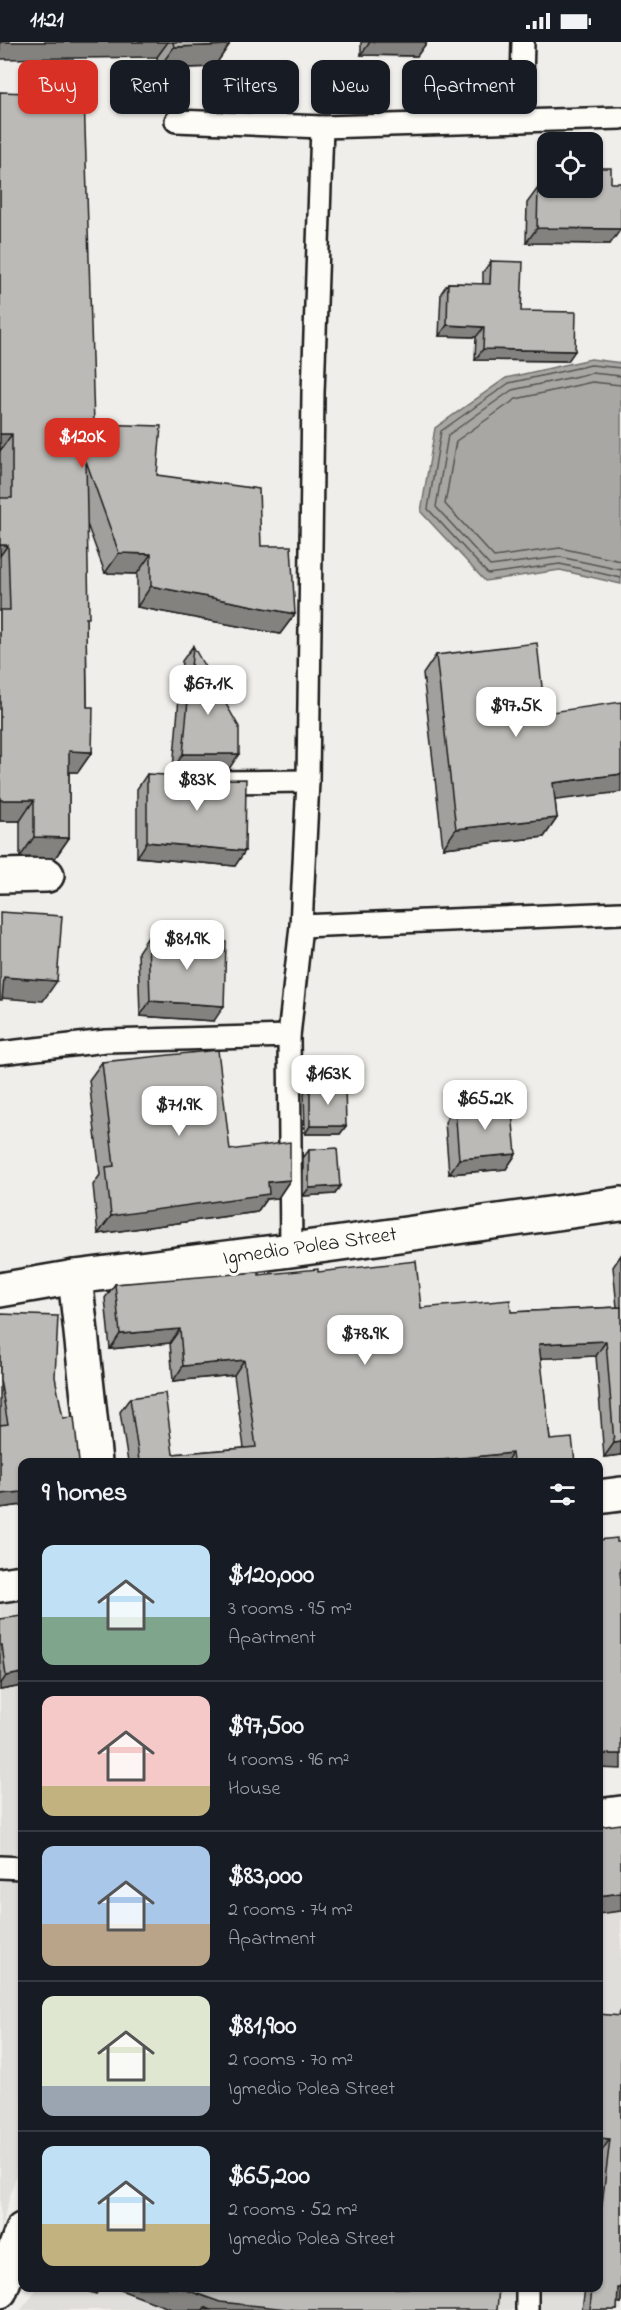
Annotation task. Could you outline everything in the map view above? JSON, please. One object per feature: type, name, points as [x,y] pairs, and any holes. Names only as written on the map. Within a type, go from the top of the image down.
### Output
[{"type":"street","points":[[0,876],[47,875]]},
{"type":"street","name":"Igmedio Polea Street","points":[[0,1290],[75,1277],[291,1250],[621,1204]]},
{"type":"street","points":[[75,1277],[95,1458]]},
{"type":"street","points":[[603,1496],[621,1494]]},
{"type":"street","points":[[0,1585],[18,1583]]},
{"type":"street","points":[[603,1815],[621,1813]]},
{"type":"street","points":[[0,2291],[18,2241]]},
{"type":"lane","points":[[521,121],[524,42]]},
{"type":"lane","points":[[176,121],[322,127],[621,118]]},
{"type":"lane","points":[[291,1250],[289,1036],[301,926],[308,781],[313,393],[322,127]]},
{"type":"lane","points":[[201,782],[308,781]]},
{"type":"lane","points":[[301,926],[621,913]]},
{"type":"lane","points":[[0,1053],[106,1041],[289,1036]]},
{"type":"lane","points":[[0,1867],[18,1868]]},
{"type":"shaded area","points":[[18,1599],[18,2169],[0,2230],[0,1601]]},
{"type":"shaded area","points":[[621,1831],[621,2310],[21,2310],[35,2292],[603,2292],[603,1833]]},
{"type":"water","points":[[591,359],[621,363],[621,584],[560,570],[485,581],[421,512],[435,428],[506,378]]},
{"type":"building","points":[[173,42],[229,42],[229,45],[174,47]]},
{"type":"building","points":[[0,92],[18,93],[18,114],[85,114],[94,424],[161,426],[157,475],[259,489],[261,546],[291,546],[295,614],[151,586],[151,554],[119,553],[86,461],[89,618],[86,618],[87,707],[93,707],[92,752],[69,751],[69,838],[34,837],[34,800],[0,800],[0,610],[10,610],[8,545],[0,545],[0,498],[12,498],[12,434],[0,434]]},
{"type":"building","points":[[603,168],[611,168],[611,183],[621,183],[621,229],[537,228],[538,198],[603,198]]},
{"type":"building","points":[[491,261],[523,262],[521,311],[576,312],[575,351],[483,349],[484,327],[447,325],[448,283],[490,284]]},
{"type":"building","points":[[537,643],[545,713],[621,702],[621,774],[553,783],[557,818],[456,829],[436,655]]},
{"type":"building","points":[[193,646],[239,727],[239,754],[183,754]]},
{"type":"building","points":[[147,774],[166,775],[176,780],[246,779],[245,851],[147,842]]},
{"type":"building","points":[[0,912],[62,916],[57,981],[4,977],[2,1000],[0,1000]]},
{"type":"building","points":[[148,937],[226,942],[224,1006],[150,1001]]},
{"type":"building","points":[[218,1050],[230,1150],[290,1142],[290,1180],[268,1182],[269,1194],[111,1216],[106,1167],[114,1166],[102,1062]]},
{"type":"building","points":[[310,1085],[345,1085],[346,1126],[310,1126]]},
{"type":"building","points":[[511,1102],[516,1154],[459,1159],[455,1107]]},
{"type":"building","points":[[337,1148],[340,1186],[309,1188],[309,1150]]},
{"type":"building","points":[[416,1261],[421,1308],[510,1300],[511,1312],[621,1307],[621,1442],[614,1443],[606,1341],[539,1344],[550,1440],[572,1438],[574,1458],[513,1458],[512,1453],[462,1458],[138,1458],[130,1398],[165,1393],[173,1454],[256,1447],[244,1360],[183,1366],[180,1329],[120,1334],[115,1284],[259,1272],[259,1275],[318,1269],[318,1272]]},
{"type":"building","points":[[0,1314],[58,1316],[55,1377],[63,1418],[74,1417],[79,1458],[18,1458],[18,1492],[0,1494],[0,1425],[8,1424],[0,1380]]},
{"type":"building","points":[[617,1538],[617,1542],[621,1542],[621,1754],[603,1754],[603,1539]]},
{"type":"building","points":[[18,1617],[18,1674],[6,1676],[2,1645],[0,1646],[0,1619]]},
{"type":"building","points":[[621,1824],[621,1893],[603,1895],[603,1826]]},
{"type":"building","points":[[603,2014],[621,2016],[621,2288],[618,2288],[617,2310],[590,2310],[592,2292],[603,2292],[603,2196],[610,2139],[603,2138]]},
{"type":"building","points":[[192,2292],[499,2292],[497,2310],[297,2310],[220,2302]]}]
